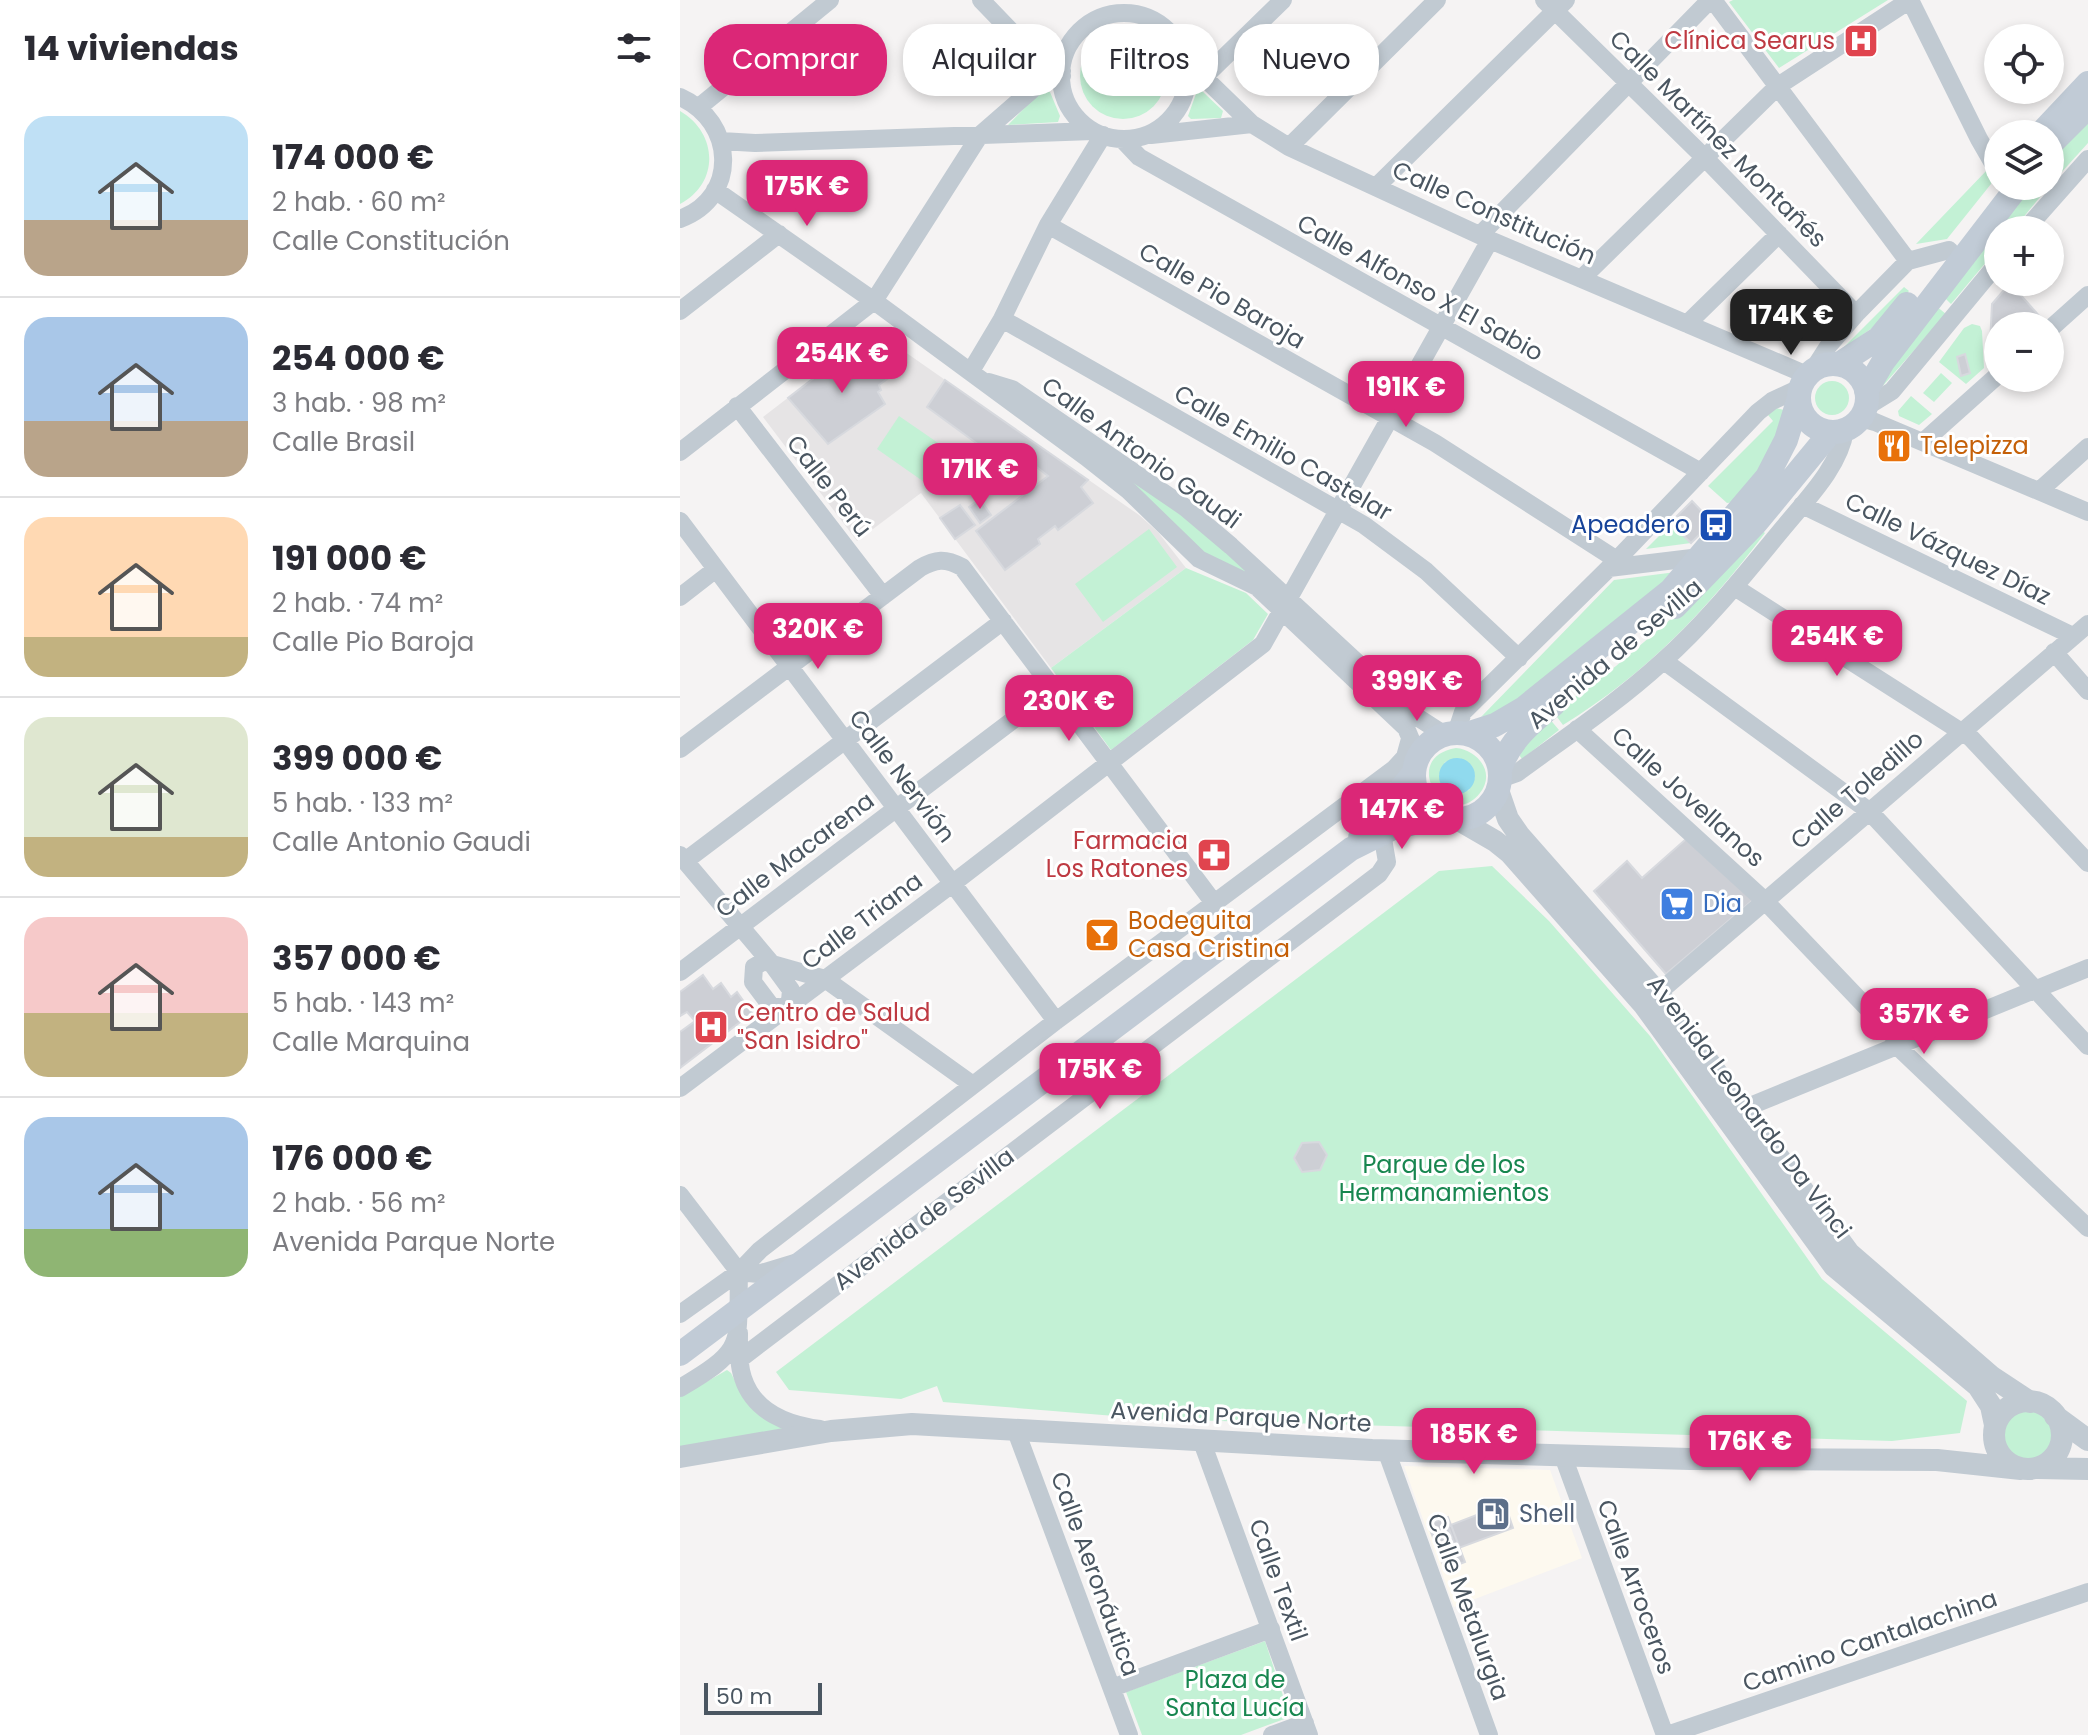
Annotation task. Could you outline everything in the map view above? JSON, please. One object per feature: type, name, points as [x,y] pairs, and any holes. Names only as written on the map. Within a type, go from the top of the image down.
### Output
[{"type":"main road","points":[[2053,120],[2088,83]]},
{"type":"main road","points":[[2064,131],[2088,107]]},
{"type":"main road","points":[[1839,364],[1879,338],[1986,200]]},
{"type":"main road","name":"Avenida de Sevilla","points":[[1500,780],[1512,745],[1531,723],[1687,596],[1853,416],[1883,362],[2007,200]]},
{"type":"main road","points":[[1825,364],[1839,364],[1856,373],[1853,416],[1820,430],[1808,422],[1801,411],[1804,384],[1825,364]]},
{"type":"main road","name":"Avenida de Sevilla","points":[[1452,728],[1505,720],[1653,605],[1700,557],[1774,468],[1804,384]]},
{"type":"main road","points":[[1452,728],[1487,745],[1497,759],[1500,780],[1492,802],[1483,812],[1449,818],[1429,809],[1421,799],[1415,786],[1415,768],[1429,743],[1452,728]]},
{"type":"main road","name":"Avenida de Sevilla","points":[[1351,849],[1415,768]]},
{"type":"main road","name":"Avenida de Sevilla","points":[[680,1354],[738,1321],[808,1258],[1351,849],[1382,833],[1449,818]]},
{"type":"street","points":[[699,107],[830,0]]},
{"type":"street","points":[[981,0],[1004,24]]},
{"type":"street","points":[[1130,0],[1146,17],[1159,24]]},
{"type":"street","points":[[1218,63],[1283,0]]},
{"type":"street","points":[[1289,147],[1437,0]]},
{"type":"street","points":[[1712,0],[1908,261],[1949,250]]},
{"type":"street","name":"Calle Triana","points":[[680,1088],[952,884],[1263,644],[1441,328],[1485,237],[1712,0]]},
{"type":"street","points":[[1581,279],[1778,86],[1910,0],[1984,148]]},
{"type":"street","points":[[1377,186],[1555,4]]},
{"type":"street","name":"Calle Martínez Montañés","points":[[1555,4],[1856,314]]},
{"type":"street","points":[[1065,64],[1072,42],[1094,21],[1116,14],[1146,17]]},
{"type":"street","name":"Calle Constitución","points":[[1218,91],[1252,124],[1289,147],[1485,237],[1687,324],[1804,384]]},
{"type":"street","points":[[680,452],[874,301],[980,135],[1025,96]]},
{"type":"street","points":[[1065,96],[1080,121],[1106,135]]},
{"type":"street","points":[[1144,136],[1169,121],[1183,96]]},
{"type":"street","points":[[680,97],[699,107],[713,123],[721,141],[723,167],[715,190],[699,209],[680,219]]},
{"type":"street","points":[[721,141],[755,143],[980,135],[1144,136],[1252,124]]},
{"type":"street","points":[[977,376],[1048,225],[1106,135]]},
{"type":"street","name":"Calle Alfonso X El Sabio","points":[[1106,135],[1139,157],[1701,472]]},
{"type":"street","points":[[2037,216],[2088,159]]},
{"type":"street","name":"Calle Antonio Gaudi","points":[[715,190],[874,301],[1129,491],[1199,559],[1285,604],[1414,715],[1452,728]]},
{"type":"street","points":[[1999,211],[2002,200]]},
{"type":"street","name":"Calle Pio Baroja","points":[[1048,225],[1435,443],[1613,564]]},
{"type":"street","points":[[680,311],[779,234]]},
{"type":"street","points":[[1687,324],[1779,234]]},
{"type":"street","name":"Avenida de Sevilla","points":[[1452,728],[1765,405],[1804,384],[1829,345],[1908,261]]},
{"type":"street","name":"Avenida de Sevilla","points":[[1500,780],[1517,773],[1664,661],[1736,588],[1840,452],[1853,416],[1892,391],[1984,280]]},
{"type":"street","points":[[2064,316],[2088,295]]},
{"type":"street","name":"Calle Emilio Castelar","points":[[1002,319],[1364,525],[1426,571],[1519,658]]},
{"type":"street","name":"Calle Antonio Gaudi","points":[[977,376],[1012,389],[1186,508],[1285,604],[1409,733]]},
{"type":"street","points":[[1923,442],[1984,388]]},
{"type":"street","name":"Calle Perú","points":[[737,406],[883,596]]},
{"type":"street","points":[[1853,416],[1923,442],[2088,512]]},
{"type":"street","points":[[2039,491],[2088,447]]},
{"type":"street","name":"Calle Vázquez Díaz","points":[[1802,505],[2081,630]]},
{"type":"street","name":"Calle Nervión","points":[[680,521],[1056,1021]]},
{"type":"street","points":[[1613,564],[1700,557]]},
{"type":"street","points":[[680,749],[920,568],[936,559],[949,560],[962,567],[1214,903]]},
{"type":"street","points":[[680,597],[716,569]]},
{"type":"street","points":[[1736,588],[1983,748],[2088,863]]},
{"type":"street","points":[[973,1085],[825,979],[772,964],[764,961],[753,969],[752,979],[773,1007],[786,1007],[791,999],[791,990],[772,964],[741,926],[682,858],[1003,621]]},
{"type":"street","name":"Calle Toledillo","points":[[1658,993],[2081,630]]},
{"type":"street","points":[[2054,652],[2088,691]]},
{"type":"street","points":[[1664,661],[1869,811],[2088,1046]]},
{"type":"street","name":"Calle Macarena","points":[[680,972],[1054,689]]},
{"type":"street","name":"Calle Jovellanos","points":[[1577,729],[1765,901],[1893,1035],[1896,1045],[2088,1228]]},
{"type":"street","points":[[1377,781],[1415,768],[1409,733]]},
{"type":"street","points":[[680,1314],[739,1272],[760,1250],[1056,1021],[1377,781],[1405,757],[1409,733]]},
{"type":"street","name":"Avenida Leonardo Da Vinci","points":[[1500,780],[1508,819],[1519,835],[1658,993],[1849,1253],[1992,1377],[2030,1402]]},
{"type":"street","name":"Avenida Leonardo Da Vinci","points":[[1449,818],[1502,846],[1537,883],[1644,1005],[1834,1266],[1978,1386],[1991,1406],[1995,1428]]},
{"type":"street","name":"Avenida de Sevilla","points":[[740,1359],[1379,874],[1387,862],[1382,833]]},
{"type":"street","points":[[1745,1108],[2088,968]]},
{"type":"street","points":[[680,1195],[739,1272],[740,1359],[746,1386],[770,1413],[800,1426],[831,1431]]},
{"type":"street","points":[[739,1272],[758,1274],[808,1258]]},
{"type":"street","points":[[680,1388],[719,1365],[732,1348],[738,1321]]},
{"type":"street","points":[[2088,1440],[2044,1406],[2030,1402],[2010,1406],[2001,1414],[1995,1428],[1995,1445],[2007,1463],[2029,1468],[2088,1469]]},
{"type":"street","points":[[2029,1468],[2052,1459],[2059,1448],[2061,1432],[2055,1416]]},
{"type":"street","name":"Avenida Parque Norte","points":[[680,1457],[831,1431],[912,1424],[1386,1450],[1690,1459],[1937,1460],[2029,1468]]},
{"type":"street","name":"Avenida Parque Norte","points":[[1937,1460],[1974,1448],[1990,1437],[1995,1428]]},
{"type":"street","name":"Calle Aeronáutica","points":[[1016,1431],[1129,1735]]},
{"type":"street","name":"Calle Textil","points":[[1202,1442],[1307,1729]]},
{"type":"street","name":"Calle Metalurgia","points":[[1386,1450],[1489,1735]]},
{"type":"street","name":"Calle Arroceros","points":[[1563,1456],[1666,1735]]},
{"type":"street","name":"Camino Cantalachina","points":[[1666,1735],[2088,1592]]},
{"type":"street","points":[[1112,1688],[1271,1629]]},
{"type":"street","points":[[1272,1735],[1307,1729]]},
{"type":"shaded area","points":[[875,331],[1139,515],[1158,532],[1186,568],[1051,668],[921,493],[857,541],[763,417]]},
{"type":"shaded area","name":"Shell","points":[[1404,1466],[1550,1470],[1582,1558],[1454,1607]]},
{"type":"green space","points":[[1888,0],[1779,68],[1729,2]]},
{"type":"green space","points":[[1036,96],[1052,96],[1060,116],[1058,122],[1008,125]]},
{"type":"green space","points":[[1085,96],[1161,96],[1147,112],[1123,119],[1099,112]]},
{"type":"green space","points":[[1195,96],[1207,96],[1223,111],[1221,118],[1191,119],[1188,116]]},
{"type":"green space","points":[[680,111],[693,120],[702,132],[709,158],[708,171],[702,184],[680,204]]},
{"type":"green space","points":[[2088,116],[2088,143],[2064,170],[2064,142]]},
{"type":"green space","points":[[1984,173],[1984,193],[1947,239],[1916,244]]},
{"type":"green space","points":[[2017,200],[2038,200],[2024,216],[2004,216]]},
{"type":"green space","points":[[1984,242],[1984,265],[1951,304],[1942,295]]},
{"type":"green space","points":[[1904,287],[1909,291],[1882,321],[1841,350]]},
{"type":"green space","points":[[1936,306],[1946,314],[1881,388],[1887,370]]},
{"type":"green space","points":[[1972,324],[1980,326],[1984,368],[1966,384],[1939,362],[1964,328]]},
{"type":"green space","points":[[1941,373],[1952,383],[1934,402],[1923,393]]},
{"type":"green space","points":[[1832,381],[1844,386],[1849,398],[1844,410],[1832,415],[1820,410],[1815,398],[1820,386]]},
{"type":"green space","points":[[1911,396],[1932,414],[1919,425],[1899,416],[1898,411]]},
{"type":"green space","points":[[1776,408],[1784,410],[1770,458],[1735,502],[1727,503],[1708,486],[1773,421],[1768,415]]},
{"type":"green space","points":[[899,416],[960,458],[937,491],[877,449]]},
{"type":"green space","points":[[1094,452],[1189,517],[1255,575],[1253,579],[1200,552]]},
{"type":"green space","points":[[1671,524],[1691,543],[1646,549]]},
{"type":"green space","points":[[1149,529],[1177,567],[1103,622],[1075,584]]},
{"type":"green space","points":[[1760,529],[1765,533],[1743,562],[1673,639],[1622,684],[1563,725],[1554,713],[1616,666],[1693,600]]},
{"type":"green space","points":[[1186,568],[1246,593],[1268,614],[1253,640],[1111,750],[1051,668]]},
{"type":"green space","points":[[1676,572],[1585,652],[1497,713],[1481,717],[1614,580]]},
{"type":"green space","points":[[1548,717],[1559,730],[1522,759],[1517,752]]},
{"type":"green space","points":[[1456,748],[1477,758],[1486,778],[1480,793],[1467,803],[1454,805],[1443,799],[1434,790],[1429,777],[1430,765],[1439,754]],"holes":[[[1460,758],[1472,766],[1475,777],[1469,790],[1455,794],[1443,787],[1439,776],[1445,762]]]},
{"type":"green space","name":"Parque de los Hermanamientos","points":[[1492,866],[1549,921],[1650,1036],[1822,1279],[1967,1401],[1960,1433],[1892,1441],[1152,1419],[943,1402],[937,1386],[901,1399],[789,1390],[776,1372],[1439,871]]},
{"type":"green space","points":[[727,1370],[738,1387],[795,1432],[680,1447],[680,1397]]},
{"type":"green space","points":[[2028,1411],[2045,1418],[2052,1435],[2045,1452],[2028,1459],[2011,1452],[2004,1435],[2011,1418]]},
{"type":"green space","name":"Plaza de Santa Lucía","points":[[1265,1641],[1290,1717],[1241,1735],[1142,1735],[1126,1692]]},
{"type":"water","points":[[1457,758],[1470,763],[1475,776],[1470,789],[1457,794],[1444,789],[1439,776],[1444,763]]},
{"type":"building","points":[[1999,296],[2022,296],[2036,312],[1992,312],[1992,304]]},
{"type":"building","points":[[849,351],[861,367],[880,354],[894,374],[879,385],[881,390],[878,392],[885,404],[828,444],[788,398]]},
{"type":"building","points":[[1965,354],[1970,373],[1961,376],[1957,357]]},
{"type":"building","points":[[945,380],[1088,480],[1081,487],[1093,503],[1058,530],[1055,526],[1038,539],[1040,544],[1005,570],[976,531],[1048,476],[1034,465],[1028,470],[1017,461],[1008,473],[991,461],[994,456],[927,407]]},
{"type":"building","points":[[980,499],[991,515],[980,523],[969,507]]},
{"type":"building","points":[[1692,501],[1712,522],[1691,543],[1670,523]]},
{"type":"building","points":[[960,505],[975,525],[955,539],[940,518]]},
{"type":"building","name":"Dia","points":[[1686,839],[1753,900],[1666,974],[1594,891],[1627,861],[1642,878]]},
{"type":"building","name":"Centro de Salud \"San Isidro\"","points":[[703,975],[713,989],[721,983],[731,997],[737,992],[752,1013],[680,1068],[680,1032],[695,1021],[687,1012],[680,1016],[680,992]]},
{"type":"building","points":[[1319,1142],[1327,1155],[1320,1170],[1302,1172],[1294,1158],[1302,1143]]},
{"type":"building","points":[[1505,1504],[1513,1528],[1456,1549],[1448,1526]]},
{"type":"building","points":[[1448,1517],[1465,1562],[1445,1570],[1428,1524]]},
{"type":"place","name":"Clínica Searus","points":[[1861,41]]},
{"type":"place","name":"Telepizza","points":[[1894,446]]},
{"type":"place","name":"Apeadero","points":[[1716,525]]},
{"type":"place","name":"Farmacia Los Ratones","points":[[1214,855]]},
{"type":"place","name":"Dia","points":[[1677,904]]},
{"type":"place","name":"Bodeguita Casa Cristina","points":[[1102,935]]},
{"type":"place","name":"Centro de Salud \"San Isidro\"","points":[[711,1027]]},
{"type":"place","name":"Shell","points":[[1493,1514]]}]
